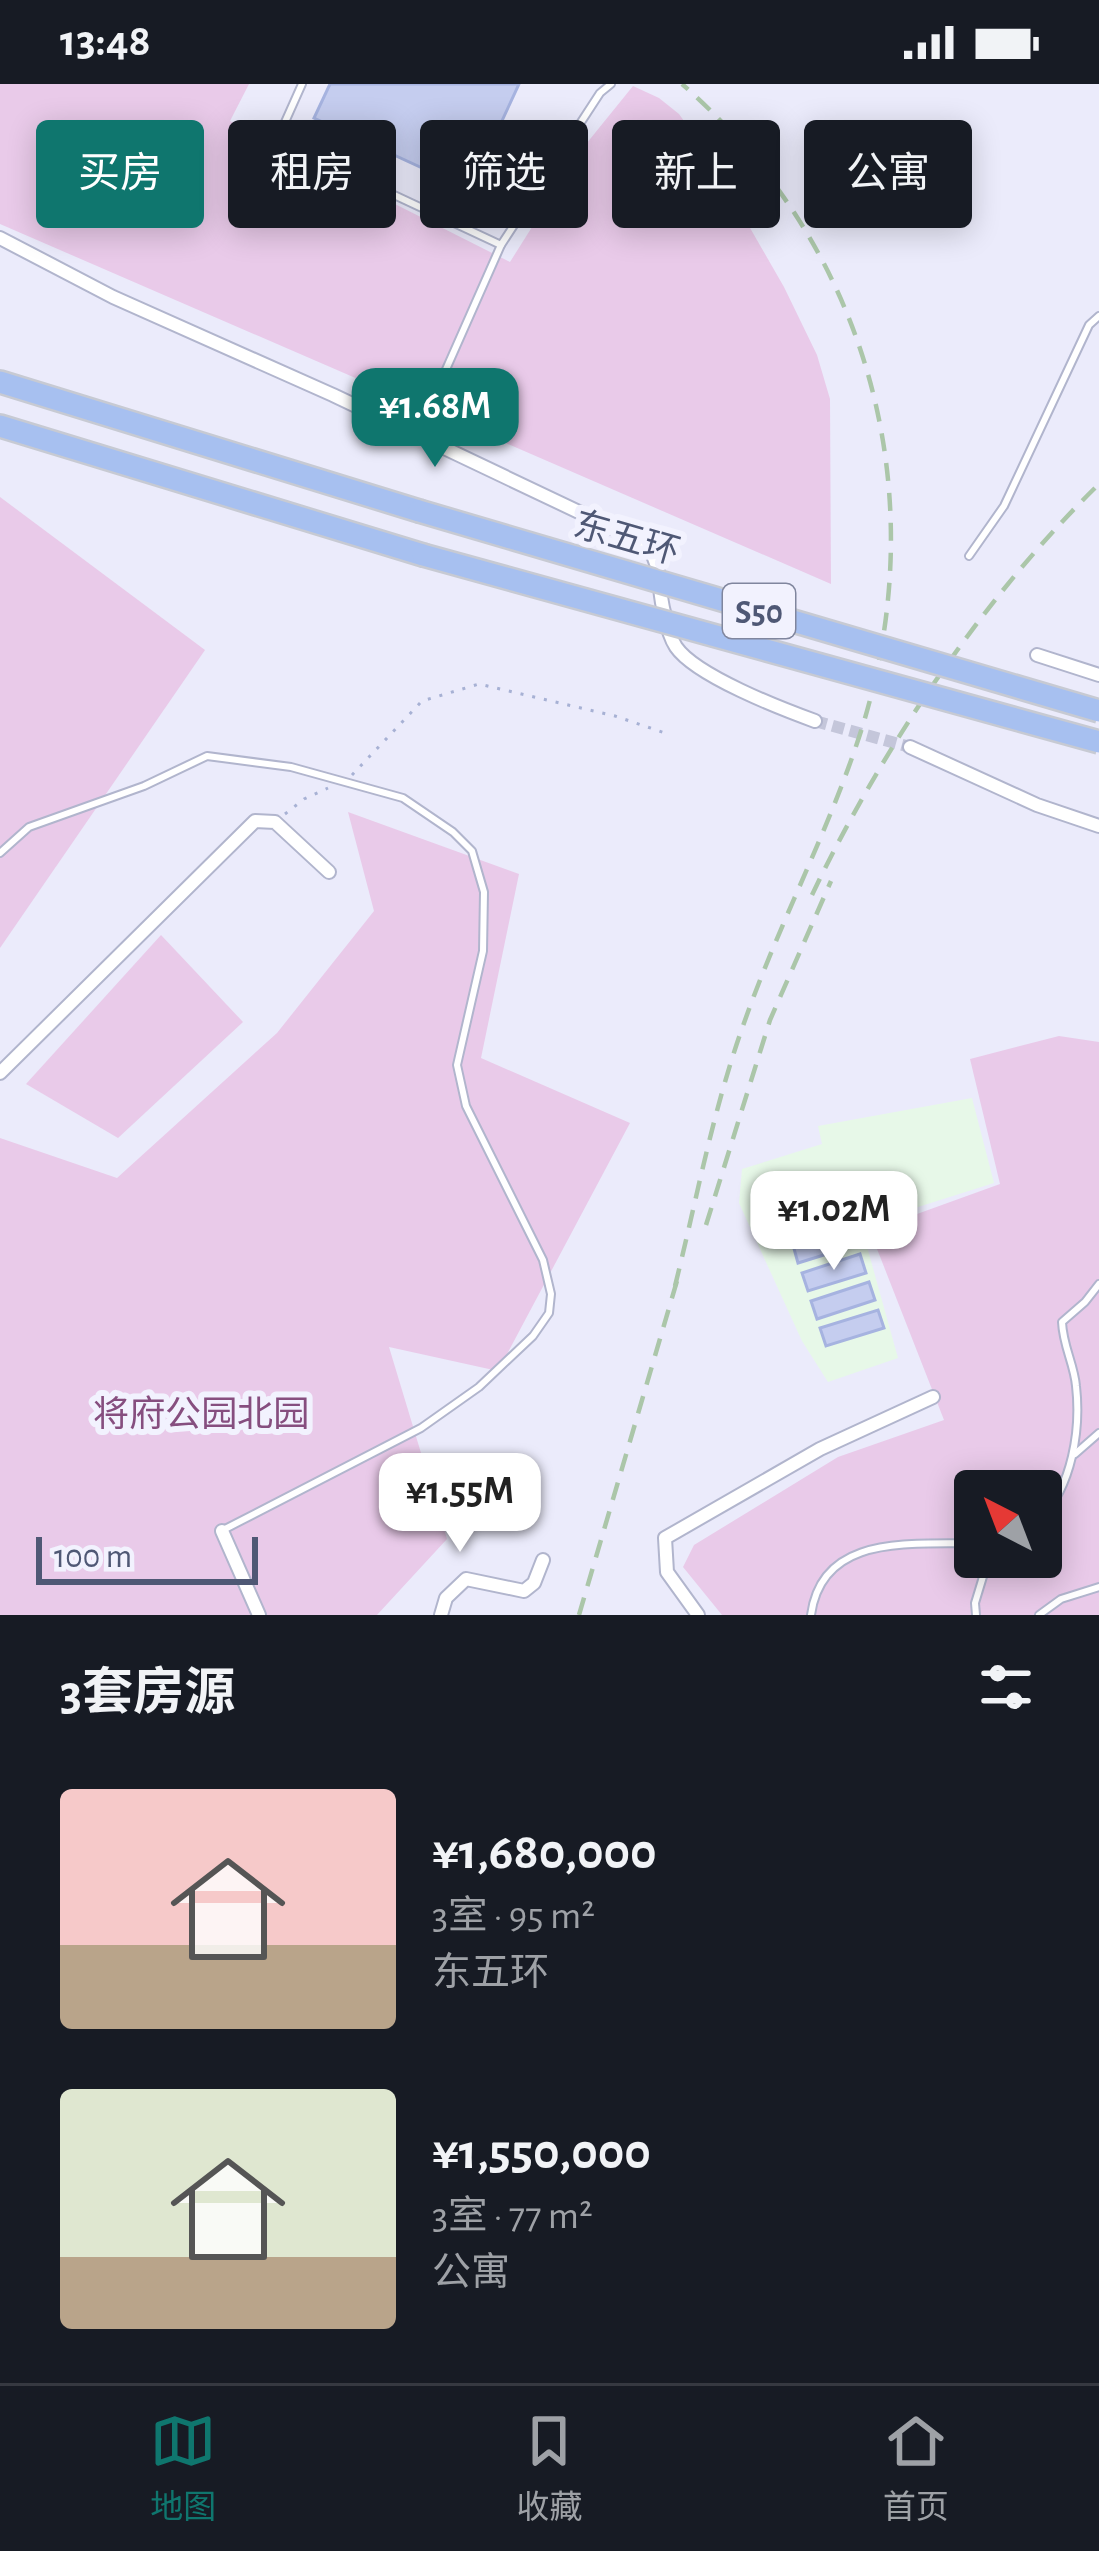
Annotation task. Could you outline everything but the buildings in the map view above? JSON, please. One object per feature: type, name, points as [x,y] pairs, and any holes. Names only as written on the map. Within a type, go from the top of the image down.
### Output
[{"type":"highway","name":"东五环","points":[[0,382],[1099,711]]},
{"type":"highway","name":"东五环","points":[[0,426],[423,555],[1099,742]]},
{"type":"street","points":[[0,238],[113,297],[644,543],[656,554],[663,610],[676,646],[690,660],[744,691],[815,721]]},
{"type":"street","points":[[1037,655],[1099,675]]},
{"type":"street","points":[[910,747],[1037,805],[1099,826]]},
{"type":"street","points":[[0,1073],[255,821],[275,822],[329,872]]},
{"type":"street","points":[[698,1615],[667,1573],[665,1538],[820,1449],[933,1396]]},
{"type":"street","points":[[222,1531],[259,1615]]},
{"type":"street","points":[[441,1615],[446,1598],[466,1579],[524,1591],[534,1582],[543,1560]]},
{"type":"lane","points":[[302,84],[281,131],[283,142],[501,245]]},
{"type":"lane","points":[[417,435],[501,245],[610,84]]},
{"type":"lane","points":[[969,556],[1004,506],[1090,325],[1099,316]]},
{"type":"lane","points":[[0,853],[29,827],[144,787],[207,756],[291,767],[403,798],[472,851],[484,892],[483,951],[457,1065],[466,1106],[543,1260],[550,1313],[533,1336],[479,1387],[421,1428],[222,1531]]},
{"type":"lane","points":[[1062,1488],[1072,1456],[1076,1383],[1063,1347],[1062,1322],[1099,1284]]},
{"type":"lane","points":[[1072,1456],[1099,1433]]},
{"type":"lane","points":[[811,1615],[817,1585],[846,1555],[954,1544]]},
{"type":"lane","points":[[976,1615],[983,1578]]},
{"type":"lane","points":[[1039,1615],[1061,1599],[1099,1587]]},
{"type":"path","points":[[275,822],[304,799],[346,780],[422,701],[479,684],[615,716],[668,734]]},
{"type":"shaded area","points":[[972,1098],[994,1183],[861,1225],[898,1358],[828,1382],[802,1341],[739,1203],[742,1169],[822,1144],[818,1126]]},
{"type":"green space","points":[[0,84],[249,84],[228,120],[228,228],[396,228],[396,205],[420,217],[420,228],[442,228],[510,262],[531,228],[588,228],[588,142],[633,86],[659,98],[683,120],[612,120],[612,228],[750,228],[817,355],[830,399],[831,584],[0,224]]},
{"type":"green space","points":[[0,497],[205,650],[0,948]]},
{"type":"green space","name":"将府公园北园","points":[[348,812],[519,874],[481,1058],[630,1123],[498,1371],[389,1347],[447,1539],[377,1615],[0,1615],[0,1138],[117,1178],[277,1033],[374,911]]},
{"type":"green space","points":[[161,935],[243,1022],[118,1138],[26,1084]]},
{"type":"green space","points":[[1059,1036],[1099,1042],[1099,1615],[722,1615],[683,1567],[694,1545],[838,1457],[944,1420],[870,1231],[1000,1184],[970,1059]]},
{"type":"tunnel","points":[[815,721],[910,747]]},
{"type":"railway","points":[[675,1286],[733,1055],[862,728],[883,639],[891,550],[886,463],[869,378],[840,297],[799,220],[746,149],[682,84]]},
{"type":"railway","points":[[812,895],[903,731],[975,625],[1099,484]]},
{"type":"railway","points":[[706,1225],[770,1020],[831,881]]},
{"type":"railway","points":[[579,1615],[679,1274]]}]
